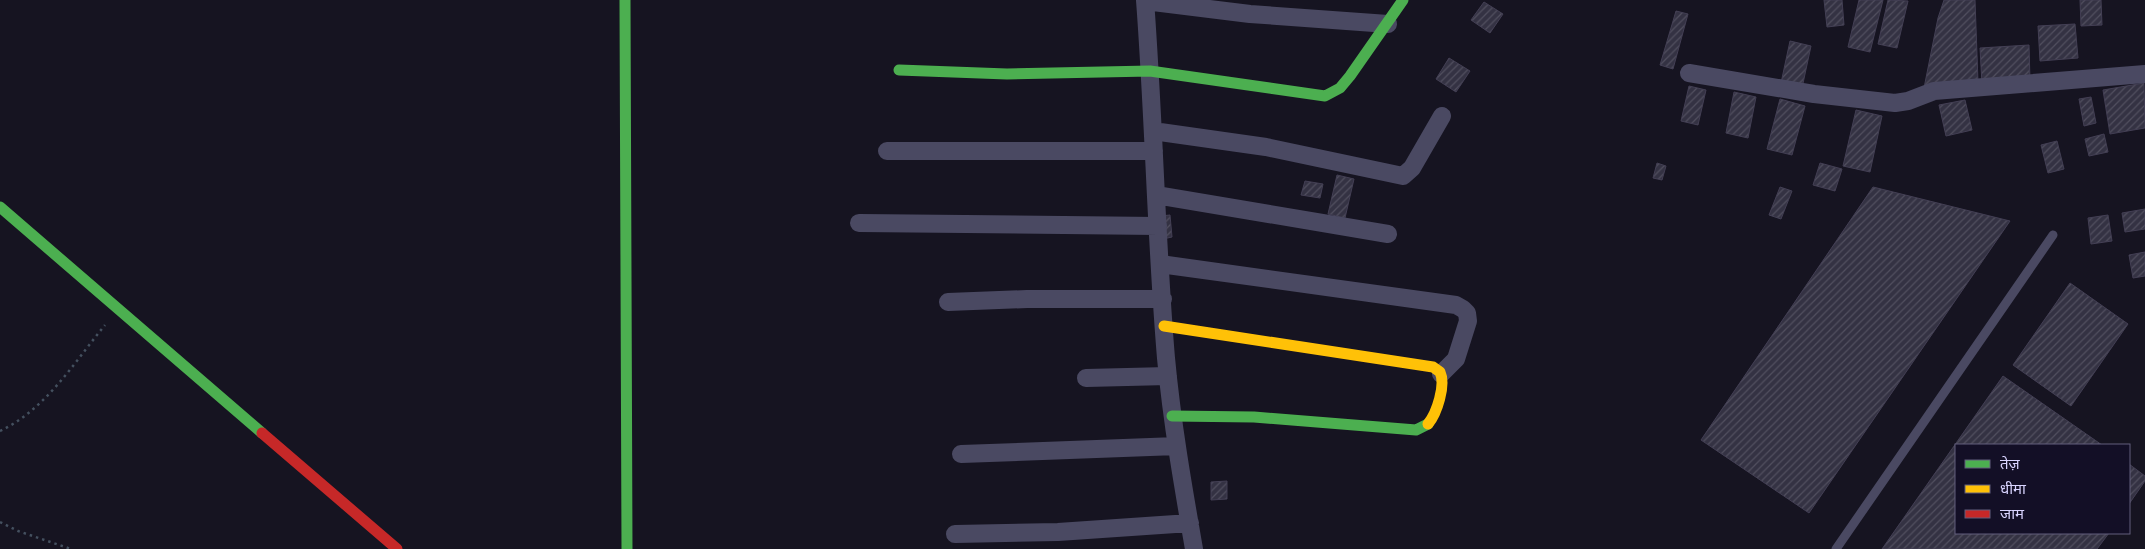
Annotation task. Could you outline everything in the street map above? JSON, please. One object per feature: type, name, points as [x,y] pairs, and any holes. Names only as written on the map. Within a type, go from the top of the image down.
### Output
[{"type":"street","points":[[625,0],[627,549]]},
{"type":"street","points":[[1194,549],[1172,416],[1168,376],[1145,0],[1250,14],[1388,24]]},
{"type":"street","points":[[899,70],[1007,74],[1150,71],[1280,91],[1326,96],[1340,88],[1388,24],[1403,0]]},
{"type":"street","points":[[1689,73],[1814,94],[1895,103],[1908,102],[1934,91],[2145,74]]},
{"type":"street","points":[[1153,131],[1266,148],[1403,176],[1412,168],[1442,116]]},
{"type":"street","points":[[887,151],[1154,152]]},
{"type":"street","points":[[1156,194],[1388,234]]},
{"type":"street","points":[[0,207],[117,310],[397,549]]},
{"type":"street","points":[[859,223],[1158,226]]},
{"type":"street","points":[[1160,264],[1456,305],[1467,313],[1468,321],[1456,359],[1442,374]]},
{"type":"street","points":[[948,302],[1027,299],[1163,299]]},
{"type":"street","points":[[1164,326],[1433,367],[1442,374],[1442,382],[1432,418],[1424,427],[1416,430],[1254,417],[1172,416]]},
{"type":"street","points":[[1086,378],[1168,376]]},
{"type":"street","points":[[962,454],[1177,446]]},
{"type":"street","points":[[955,534],[1058,532],[1190,523]]},
{"type":"lane","points":[[1836,549],[2053,235]]},
{"type":"path","points":[[0,431],[16,423],[37,408],[117,310]]},
{"type":"path","points":[[0,522],[18,531],[71,549]]},
{"type":"building","points":[[1824,0],[1842,0],[1844,25],[1827,27]]},
{"type":"building","points":[[1859,0],[1883,0],[1870,52],[1848,47]]},
{"type":"building","points":[[1888,0],[1908,1],[1897,48],[1878,44]]},
{"type":"building","points":[[1944,0],[1975,0],[1978,82],[1924,88],[1938,18]]},
{"type":"building","points":[[2080,0],[2101,0],[2102,25],[2081,26]]},
{"type":"building","points":[[1484,2],[1503,14],[1490,33],[1471,20]]},
{"type":"building","points":[[1676,11],[1688,14],[1673,69],[1660,65]]},
{"type":"building","points":[[2075,24],[2078,58],[2040,61],[2038,26]]},
{"type":"building","points":[[1790,41],[1811,46],[1802,88],[1781,83]]},
{"type":"building","points":[[2029,45],[2030,81],[1982,84],[1980,48]]},
{"type":"building","points":[[1449,58],[1470,71],[1456,92],[1436,79]]},
{"type":"building","points":[[2144,83],[2145,128],[2110,134],[2103,90]]},
{"type":"building","points":[[1689,86],[1706,90],[1698,125],[1681,121]]},
{"type":"building","points":[[1734,92],[1756,97],[1748,138],[1726,133]]},
{"type":"building","points":[[2091,97],[2096,123],[2084,126],[2079,99]]},
{"type":"building","points":[[1780,99],[1805,106],[1792,155],[1767,149]]},
{"type":"building","points":[[1965,100],[1972,130],[1946,136],[1939,105]]},
{"type":"building","points":[[1856,110],[1882,116],[1870,172],[1843,166]]},
{"type":"building","points":[[2104,134],[2108,152],[2089,156],[2085,139]]},
{"type":"building","points":[[2057,141],[2064,169],[2048,173],[2041,145]]},
{"type":"building","points":[[1657,163],[1666,166],[1662,180],[1653,178]]},
{"type":"building","points":[[1820,163],[1842,169],[1835,191],[1813,185]]},
{"type":"building","points":[[1337,175],[1354,179],[1345,218],[1328,214]]},
{"type":"building","points":[[1305,181],[1323,184],[1320,198],[1301,195]]},
{"type":"building","points":[[1780,187],[1792,191],[1781,219],[1769,215]]},
{"type":"building","points":[[1873,187],[2010,221],[1809,513],[1701,440]]},
{"type":"building","points":[[2145,209],[2145,229],[2125,232],[2122,213]]},
{"type":"building","points":[[1170,215],[1172,237],[1163,239],[1160,216]]},
{"type":"building","points":[[2108,215],[2112,241],[2091,244],[2088,218]]},
{"type":"building","points":[[2145,252],[2145,276],[2133,278],[2129,255]]},
{"type":"building","points":[[2070,283],[2128,324],[2071,406],[2013,365]]},
{"type":"building","points":[[2003,376],[2101,444],[1955,444]]},
{"type":"building","points":[[1955,445],[1955,534],[2108,534],[2097,549],[1882,549]]},
{"type":"building","points":[[2130,465],[2145,476],[2145,481],[2130,503]]},
{"type":"building","points":[[1227,481],[1227,499],[1211,500],[1211,482]]},
{"type":"traffic: fast","points":[[625,0],[627,549]]},
{"type":"traffic: fast","points":[[899,70],[1007,74],[1150,71],[1325,96],[1340,88],[1350,76],[1403,0]]},
{"type":"traffic: fast","points":[[0,207],[262,433]]},
{"type":"traffic: fast","points":[[1172,416],[1254,417],[1416,430],[1428,424]]},
{"type":"traffic: slow","points":[[1164,326],[1433,367],[1440,372],[1442,384],[1437,406],[1428,424]]},
{"type":"traffic: jam","points":[[262,433],[397,549]]}]
